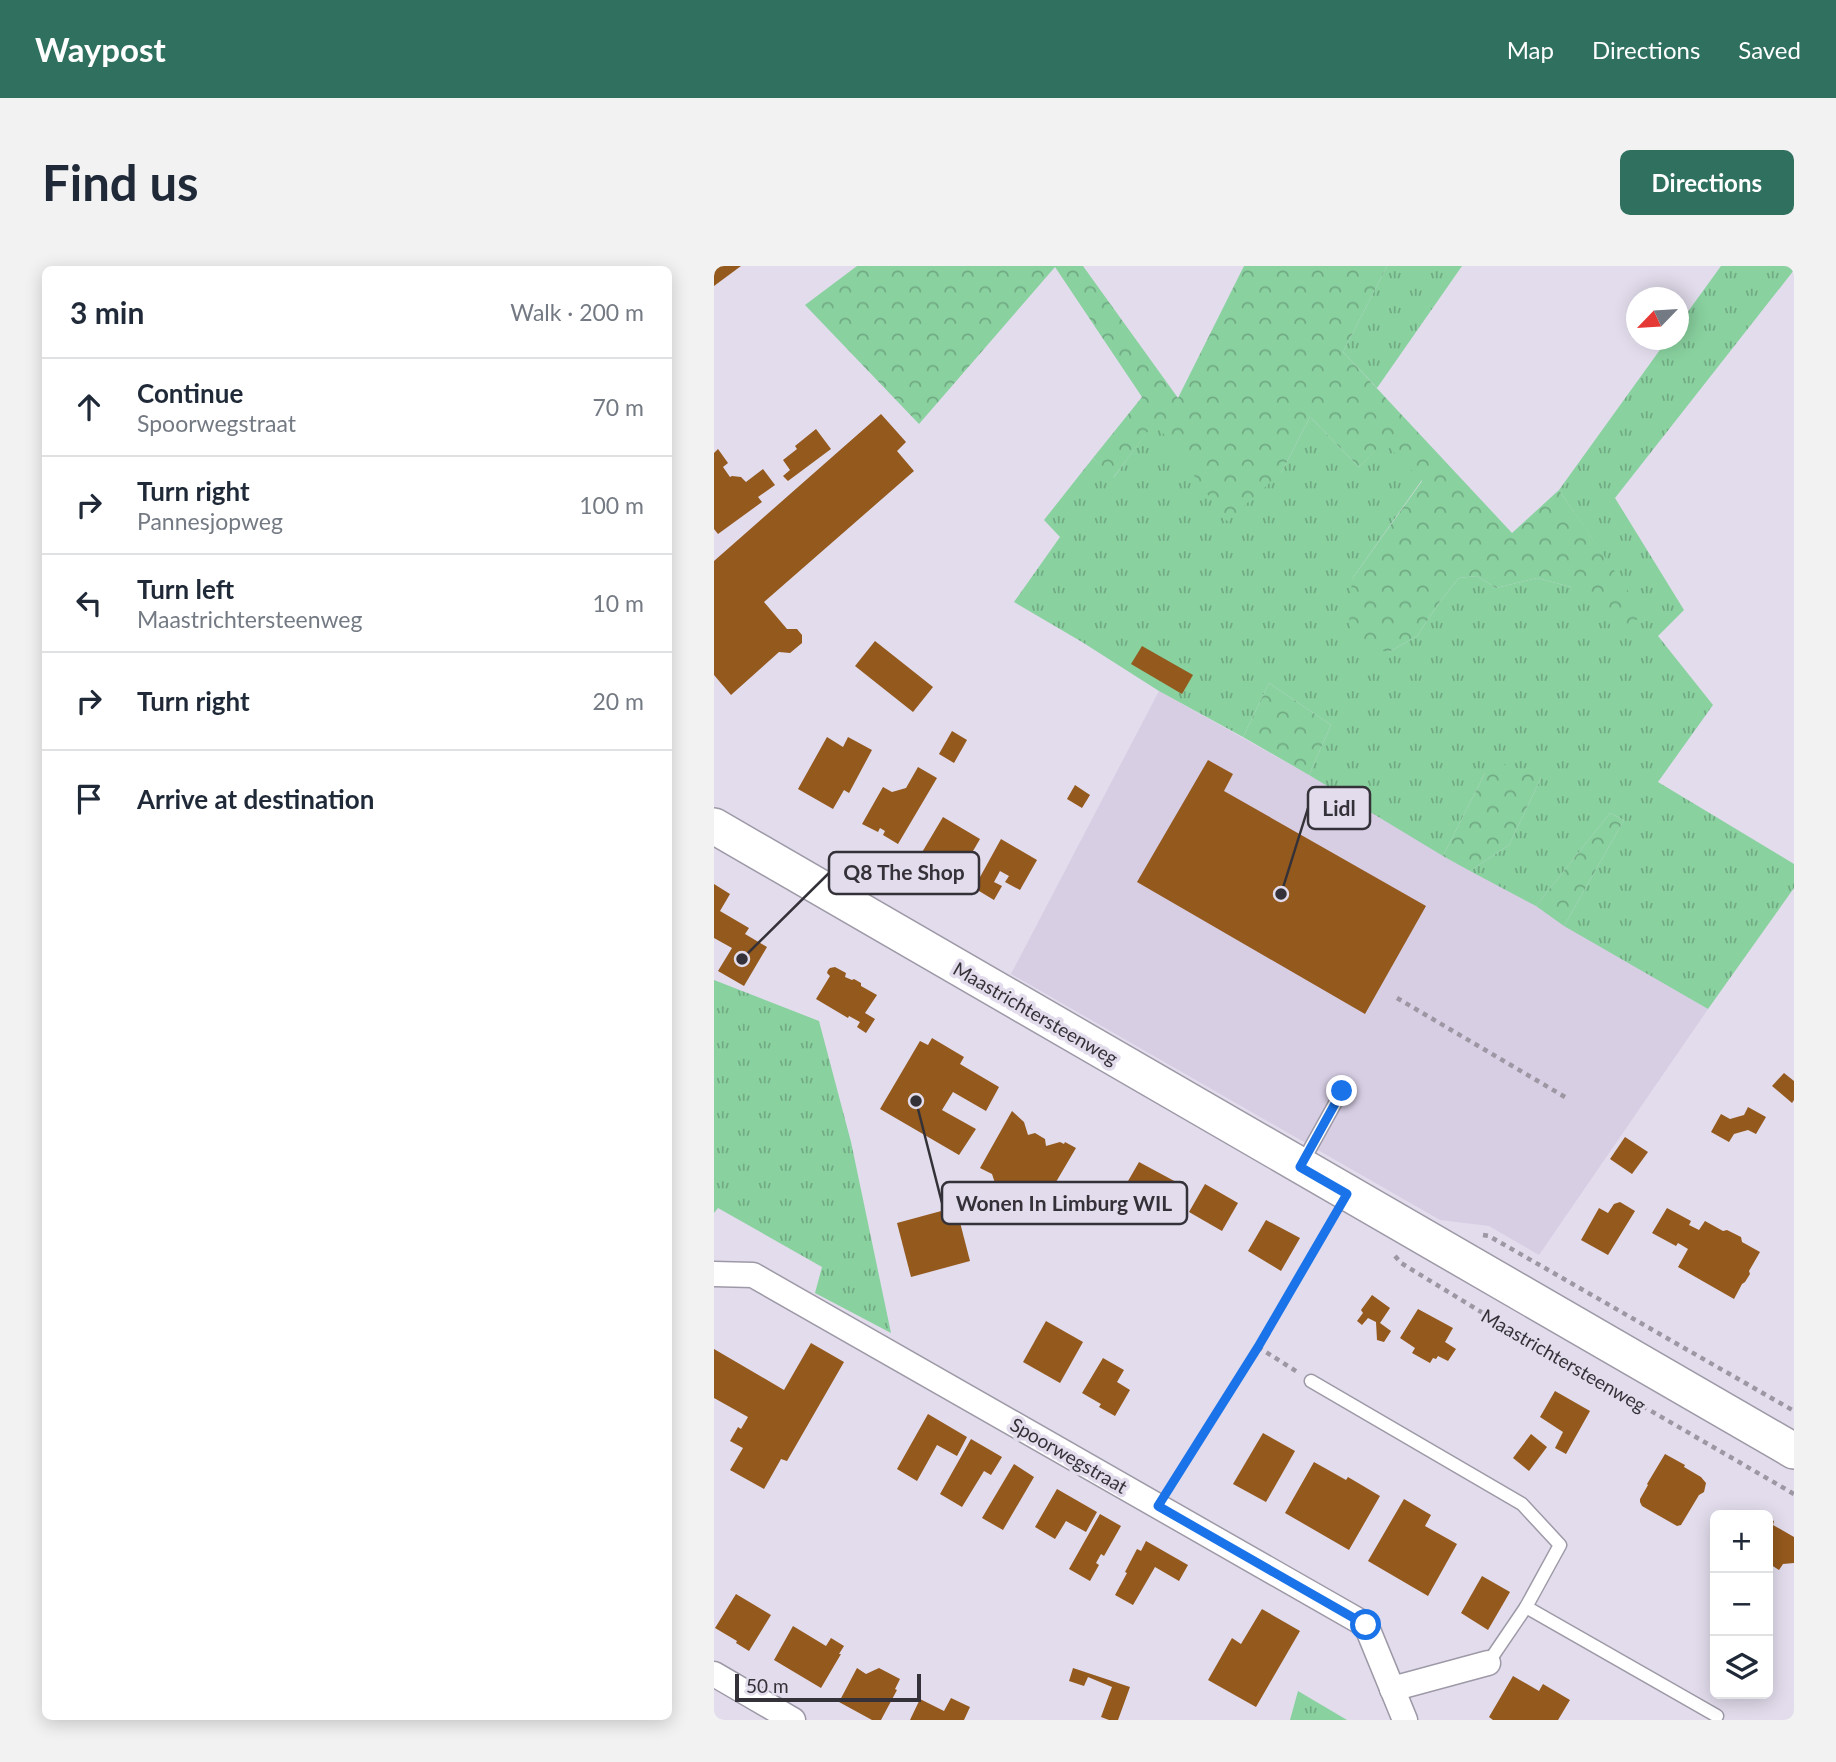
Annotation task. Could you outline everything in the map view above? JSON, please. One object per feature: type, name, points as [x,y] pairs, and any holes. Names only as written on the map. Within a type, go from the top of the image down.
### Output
[{"type":"main road","name":"Maastrichtersteenweg","points":[[714,826],[1794,1451]]},
{"type":"street","name":"Spoorwegstraat","points":[[714,1274],[753,1275],[1366,1625],[1405,1720]]},
{"type":"street","points":[[1392,1689],[1488,1663]]},
{"type":"street","points":[[714,1674],[793,1720]]},
{"type":"lane","points":[[1300,1167],[1342,1091]]},
{"type":"lane","points":[[1311,1381],[1522,1504],[1559,1545],[1526,1607],[1488,1663]]},
{"type":"lane","points":[[1526,1607],[1717,1716]]},
{"type":"path","points":[[1397,998],[1565,1097]]},
{"type":"path","points":[[1158,1506],[1258,1347],[1347,1194]]},
{"type":"path","name":"Maastrichtersteenweg","points":[[1393,1253],[1401,1263],[1491,1318],[1794,1494]]},
{"type":"path","points":[[1258,1347],[1311,1381]]},
{"type":"shaded area","points":[[1159,691],[1309,775],[1470,871],[1536,905],[1610,813],[1565,926],[1708,1009],[1539,1255],[1489,1226],[1440,1220],[1011,974]]},
{"type":"green space","points":[[857,266],[1083,266],[1178,398],[1244,266],[1387,266],[1343,352],[1512,533],[1559,490],[1644,614],[1619,633],[1571,587],[1537,578],[1496,588],[1477,576],[1459,578],[1417,636],[1389,652],[1364,648],[1349,625],[1352,579],[1422,481],[1384,442],[1359,467],[1310,417],[1281,473],[1227,521],[1155,422],[1113,478],[1093,458],[1142,397],[1055,267],[919,424],[805,305]]},
{"type":"green space","points":[[1387,266],[1462,266],[1377,388],[1343,352]]},
{"type":"green space","points":[[1721,266],[1794,266],[1794,270],[1615,498],[1684,610],[1658,636],[1713,705],[1658,782],[1794,864],[1794,888],[1708,1009],[1564,926],[1624,820],[1610,813],[1536,906],[1470,871],[1509,845],[1541,778],[1485,773],[1443,856],[1309,775],[1331,725],[1269,683],[1243,737],[1159,691],[1014,602],[1060,537],[1044,520],[1093,458],[1114,477],[1155,421],[1281,473],[1310,417],[1359,467],[1384,441],[1422,480],[1352,579],[1389,652],[1417,636],[1459,578],[1477,576],[1496,588],[1537,578],[1571,587],[1643,614],[1559,490],[1660,350],[1689,350],[1689,310]]},
{"type":"green space","points":[[1269,683],[1331,725],[1309,775],[1243,737]]},
{"type":"green space","points":[[1504,764],[1541,778],[1509,845],[1470,871],[1443,856],[1485,773]]},
{"type":"green space","points":[[1610,813],[1624,820],[1564,926],[1536,906]]},
{"type":"green space","points":[[714,980],[819,1021],[851,1142],[891,1333],[815,1293],[822,1267],[718,1208],[714,1213]]},
{"type":"green space","points":[[1298,1691],[1347,1720],[1290,1720]]},
{"type":"building","points":[[714,266],[741,266],[714,286]]},
{"type":"building","points":[[881,414],[906,442],[897,451],[914,471],[764,602],[787,629],[797,629],[802,635],[802,643],[790,653],[779,652],[731,695],[714,675],[714,561]]},
{"type":"building","points":[[816,429],[831,449],[788,481],[783,476],[790,470],[783,460]]},
{"type":"building","points":[[718,449],[728,463],[723,467],[730,477],[741,477],[746,482],[763,469],[775,485],[758,497],[762,502],[718,534],[714,529],[714,453]]},
{"type":"building","points":[[875,641],[933,687],[913,712],[855,666]]},
{"type":"building","points":[[1142,646],[1193,675],[1182,694],[1131,664]]},
{"type":"building","points":[[952,731],[967,740],[954,763],[939,754]]},
{"type":"building","points":[[827,737],[843,747],[848,737],[872,750],[849,793],[844,790],[833,809],[798,789]]},
{"type":"building","points":[[1208,760],[1233,774],[1224,791],[1426,906],[1365,1014],[1137,882]]},
{"type":"building","points":[[918,767],[937,778],[898,844],[883,835],[885,831],[880,828],[878,832],[862,824],[883,787],[892,792],[906,788]]},
{"type":"building","points":[[1075,785],[1090,795],[1082,808],[1067,799]]},
{"type":"building","points":[[943,817],[980,839],[955,882],[918,859]]},
{"type":"building","points":[[1001,839],[1037,860],[1020,890],[1005,882],[1009,876],[1000,871],[994,882],[1002,886],[994,900],[974,888]]},
{"type":"building","points":[[714,884],[730,894],[720,911],[749,928],[745,934],[767,947],[744,986],[718,971],[732,948],[714,938]]},
{"type":"building","points":[[835,967],[846,973],[845,977],[854,979],[877,995],[865,1013],[875,1019],[866,1033],[857,1027],[860,1022],[816,999],[830,976],[828,970]]},
{"type":"building","points":[[932,1038],[964,1057],[960,1064],[999,1087],[986,1111],[953,1092],[942,1110],[976,1129],[959,1155],[880,1109],[920,1041],[928,1045]]},
{"type":"building","points":[[1784,1073],[1794,1081],[1792,1103],[1772,1086]]},
{"type":"building","points":[[1748,1107],[1766,1117],[1756,1134],[1748,1130],[1734,1134],[1729,1142],[1711,1132],[1721,1114],[1730,1119],[1744,1115]]},
{"type":"building","points":[[1012,1111],[1024,1122],[1028,1135],[1035,1133],[1045,1139],[1046,1146],[1065,1142],[1076,1148],[1043,1204],[1030,1196],[1017,1198],[1012,1183],[996,1186],[992,1174],[980,1168]]},
{"type":"building","points":[[1625,1137],[1648,1152],[1632,1174],[1610,1159]]},
{"type":"building","points":[[1139,1162],[1178,1183],[1159,1217],[1120,1195]]},
{"type":"building","points":[[1205,1184],[1238,1203],[1222,1231],[1189,1212]]},
{"type":"building","points":[[1620,1202],[1635,1211],[1608,1255],[1581,1240],[1599,1208],[1608,1213],[1614,1204]]},
{"type":"building","points":[[956,1207],[970,1261],[911,1277],[897,1223]]},
{"type":"building","points":[[1667,1208],[1691,1221],[1689,1225],[1699,1230],[1705,1221],[1741,1237],[1742,1242],[1760,1252],[1734,1299],[1678,1267],[1688,1249],[1678,1243],[1676,1246],[1652,1233]]},
{"type":"building","points":[[1266,1220],[1300,1238],[1281,1271],[1248,1251]]},
{"type":"building","points":[[1372,1295],[1390,1308],[1380,1323],[1391,1331],[1384,1342],[1377,1340],[1376,1322],[1368,1318],[1362,1325],[1357,1321]]},
{"type":"building","points":[[1418,1309],[1453,1328],[1445,1342],[1456,1349],[1448,1361],[1438,1356],[1430,1363],[1412,1353],[1415,1348],[1400,1338]]},
{"type":"building","points":[[1046,1321],[1083,1342],[1060,1383],[1023,1362]]},
{"type":"building","points":[[811,1343],[844,1362],[787,1461],[781,1459],[764,1489],[730,1470],[743,1448],[730,1441],[748,1417],[714,1398],[714,1349],[784,1390]]},
{"type":"building","points":[[1103,1358],[1124,1370],[1117,1382],[1130,1390],[1115,1416],[1082,1393]]},
{"type":"building","points":[[1555,1391],[1590,1411],[1566,1454],[1555,1448],[1563,1432],[1540,1417]]},
{"type":"building","points":[[928,1414],[967,1437],[957,1456],[937,1445],[917,1481],[897,1469]]},
{"type":"building","points":[[1263,1433],[1295,1451],[1266,1502],[1233,1484]]},
{"type":"building","points":[[1531,1434],[1547,1447],[1529,1471],[1513,1458]]},
{"type":"building","points":[[971,1439],[1002,1457],[991,1475],[984,1471],[962,1507],[940,1494]]},
{"type":"building","points":[[1665,1454],[1685,1465],[1684,1467],[1706,1483],[1704,1492],[1699,1495],[1681,1525],[1677,1526],[1642,1506],[1640,1502],[1647,1484]]},
{"type":"building","points":[[1314,1462],[1346,1480],[1348,1477],[1380,1496],[1349,1550],[1285,1513]]},
{"type":"building","points":[[1014,1464],[1034,1477],[1003,1530],[982,1518]]},
{"type":"building","points":[[1057,1489],[1097,1512],[1086,1532],[1066,1521],[1055,1539],[1035,1527]]},
{"type":"building","points":[[1404,1499],[1431,1515],[1425,1526],[1457,1544],[1428,1596],[1368,1561]]},
{"type":"building","points":[[1100,1514],[1121,1526],[1104,1556],[1101,1554],[1096,1563],[1099,1565],[1090,1581],[1069,1569]]},
{"type":"building","points":[[1773,1525],[1794,1537],[1794,1563],[1783,1564],[1779,1570],[1773,1566]]},
{"type":"building","points":[[1146,1541],[1188,1565],[1179,1581],[1155,1567],[1133,1605],[1115,1595],[1137,1549],[1141,1551]]},
{"type":"building","points":[[1482,1576],[1510,1592],[1488,1630],[1461,1613]]},
{"type":"building","points":[[736,1594],[771,1615],[749,1651],[715,1628]]},
{"type":"building","points":[[1262,1609],[1300,1631],[1256,1707],[1208,1680],[1232,1638],[1241,1644]]},
{"type":"building","points":[[793,1626],[826,1646],[831,1638],[844,1646],[821,1688],[774,1660]]},
{"type":"building","points":[[857,1668],[866,1674],[879,1668],[900,1679],[881,1720],[872,1720],[839,1702]]},
{"type":"building","points":[[1073,1668],[1130,1687],[1118,1720],[1101,1717],[1112,1687],[1088,1677],[1084,1686],[1069,1681]]},
{"type":"building","points":[[1513,1676],[1539,1691],[1543,1684],[1570,1700],[1558,1720],[1493,1720],[1489,1717]]},
{"type":"building","points":[[951,1698],[970,1707],[964,1720],[910,1720],[920,1699],[944,1711]]},
{"type":"place","name":"Lidl","points":[[1281,894]]},
{"type":"place","name":"Q8 The Shop","points":[[742,959]]},
{"type":"place","name":"Wonen In Limburg WIL","points":[[916,1101]]},
{"type":"route","points":[[1342,1091],[1300,1167],[1347,1194],[1258,1347],[1158,1506],[1366,1625]]}]
